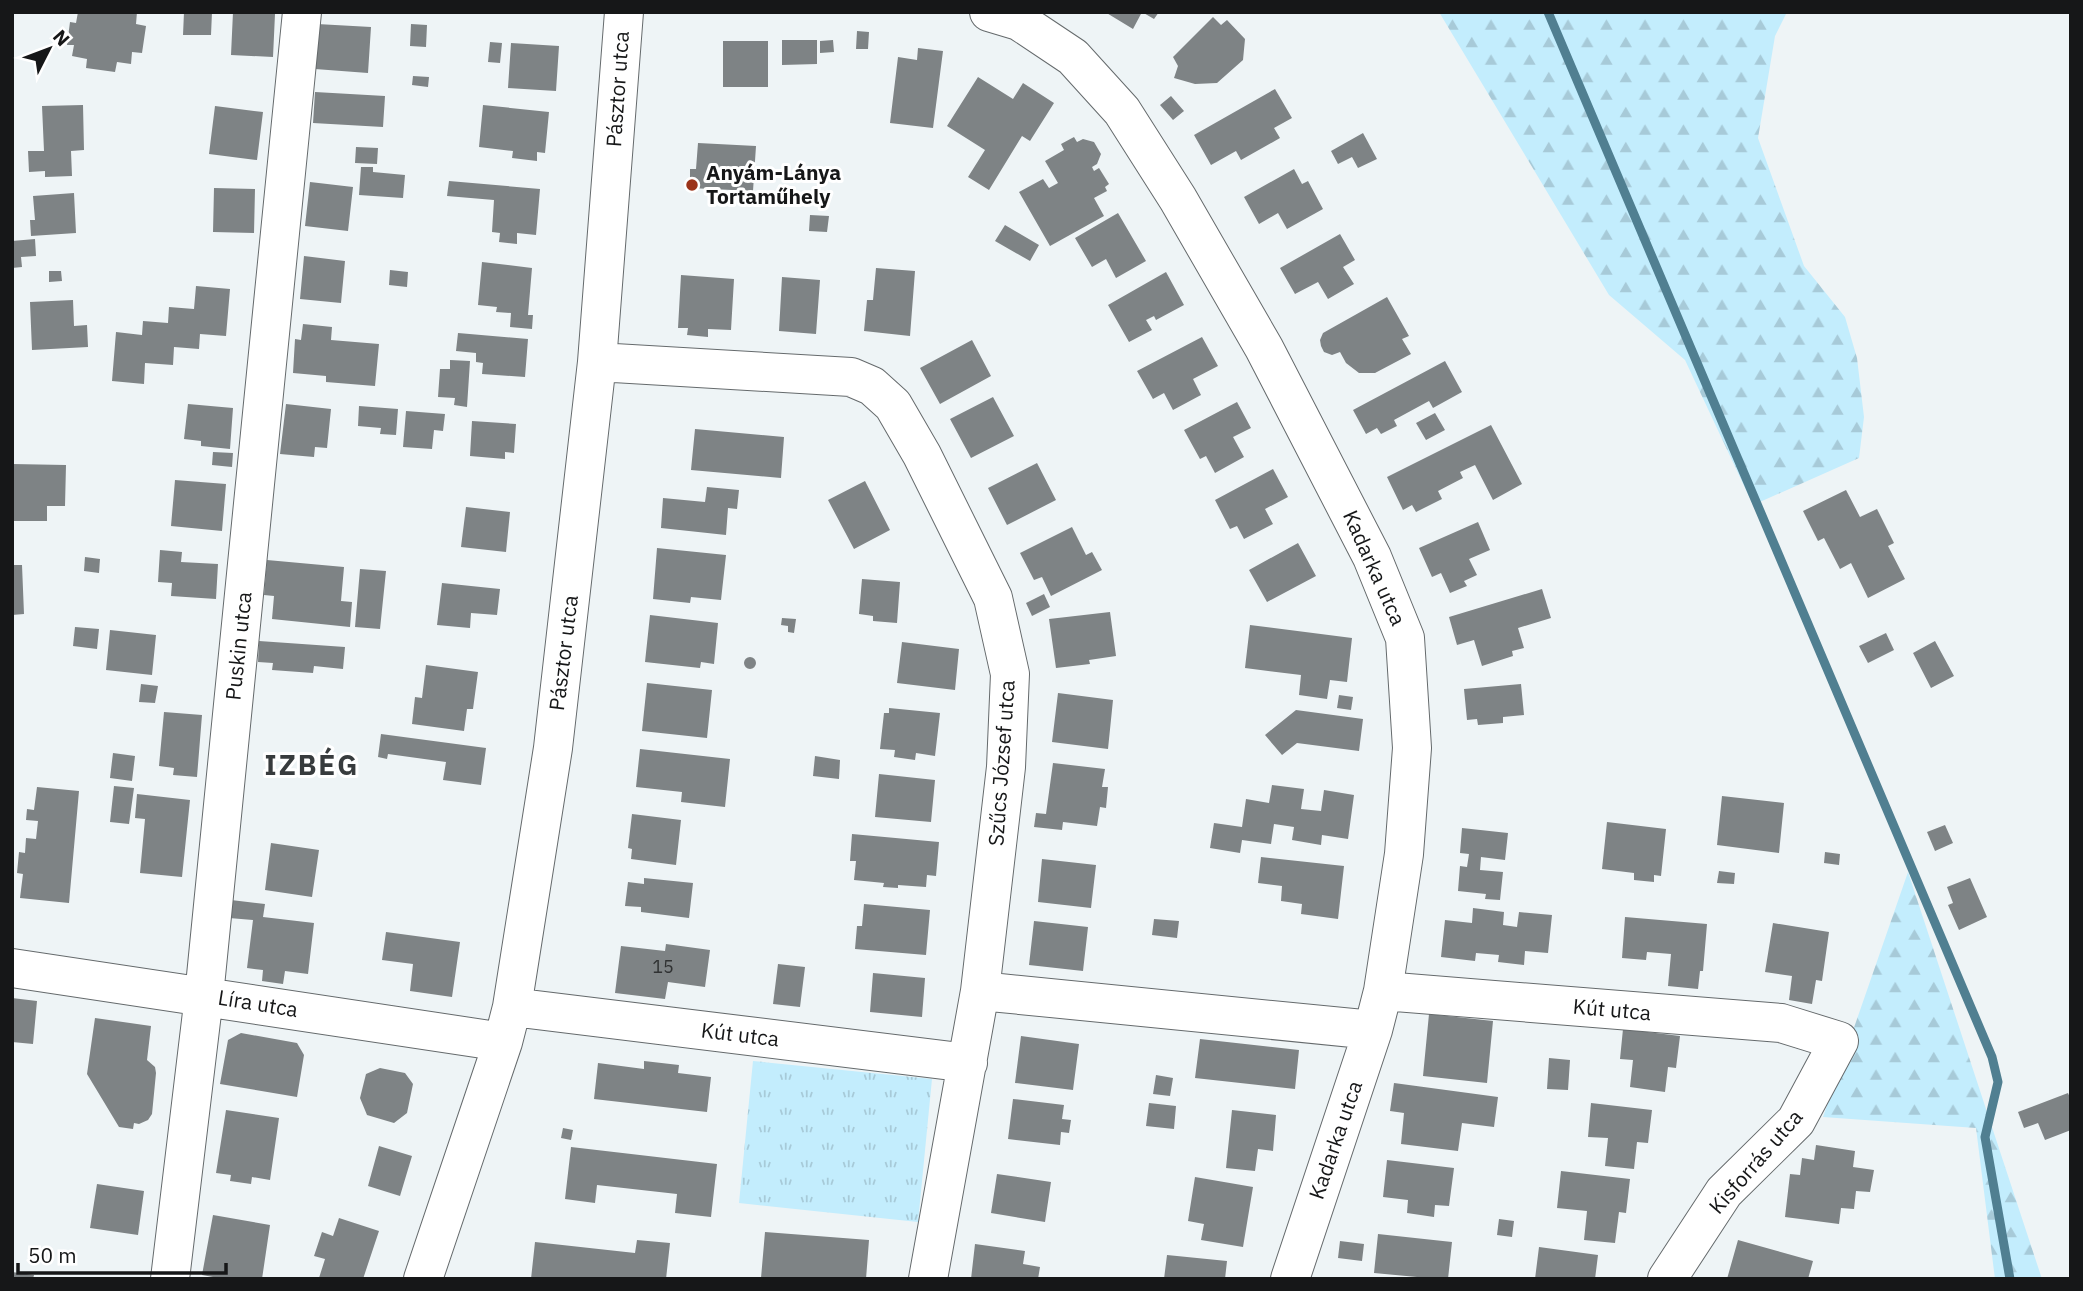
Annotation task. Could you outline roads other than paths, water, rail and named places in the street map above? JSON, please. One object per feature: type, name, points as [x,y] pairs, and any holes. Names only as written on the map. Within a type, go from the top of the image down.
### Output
[{"type":"street","name":"Puskin utca","points":[[170,1279],[204,996],[302,12]]},
{"type":"street","name":"Pásztor utca","points":[[423,1279],[508,1024],[553,748],[597,362],[624,12]]},
{"type":"street","name":"Kadarka utca","points":[[989,12],[1019,21],[1073,57],[1122,111],[1178,199],[1264,348],[1372,557],[1405,638],[1412,748],[1404,854],[1383,991],[1373,1030],[1290,1279]]},
{"type":"street","name":"Szűcs József utca","points":[[597,362],[851,377],[872,386],[893,405],[922,455],[993,598],[1010,674],[1006,767],[980,990],[928,1279]]},
{"type":"street","name":"Líra utca","points":[[12,968],[204,996],[508,1024]]},
{"type":"street","points":[[980,990],[1373,1030]]},
{"type":"street","name":"Kút utca","points":[[1383,991],[1781,1023],[1839,1041]]},
{"type":"street","name":"Kút utca","points":[[508,1024],[968,1063]]},
{"type":"street","name":"Kisforrás utca","points":[[1667,1279],[1724,1192],[1796,1121],[1839,1041]]},
{"type":"waterway","points":[[1548,12],[1992,1057],[1998,1082],[1985,1137],[2010,1279]]},
{"type":"place","name":"Anyám-Lánya Tortaműhely","points":[[692,185]]},
{"type":"district","name":"IZBÉG","points":[[312,765]]}]
